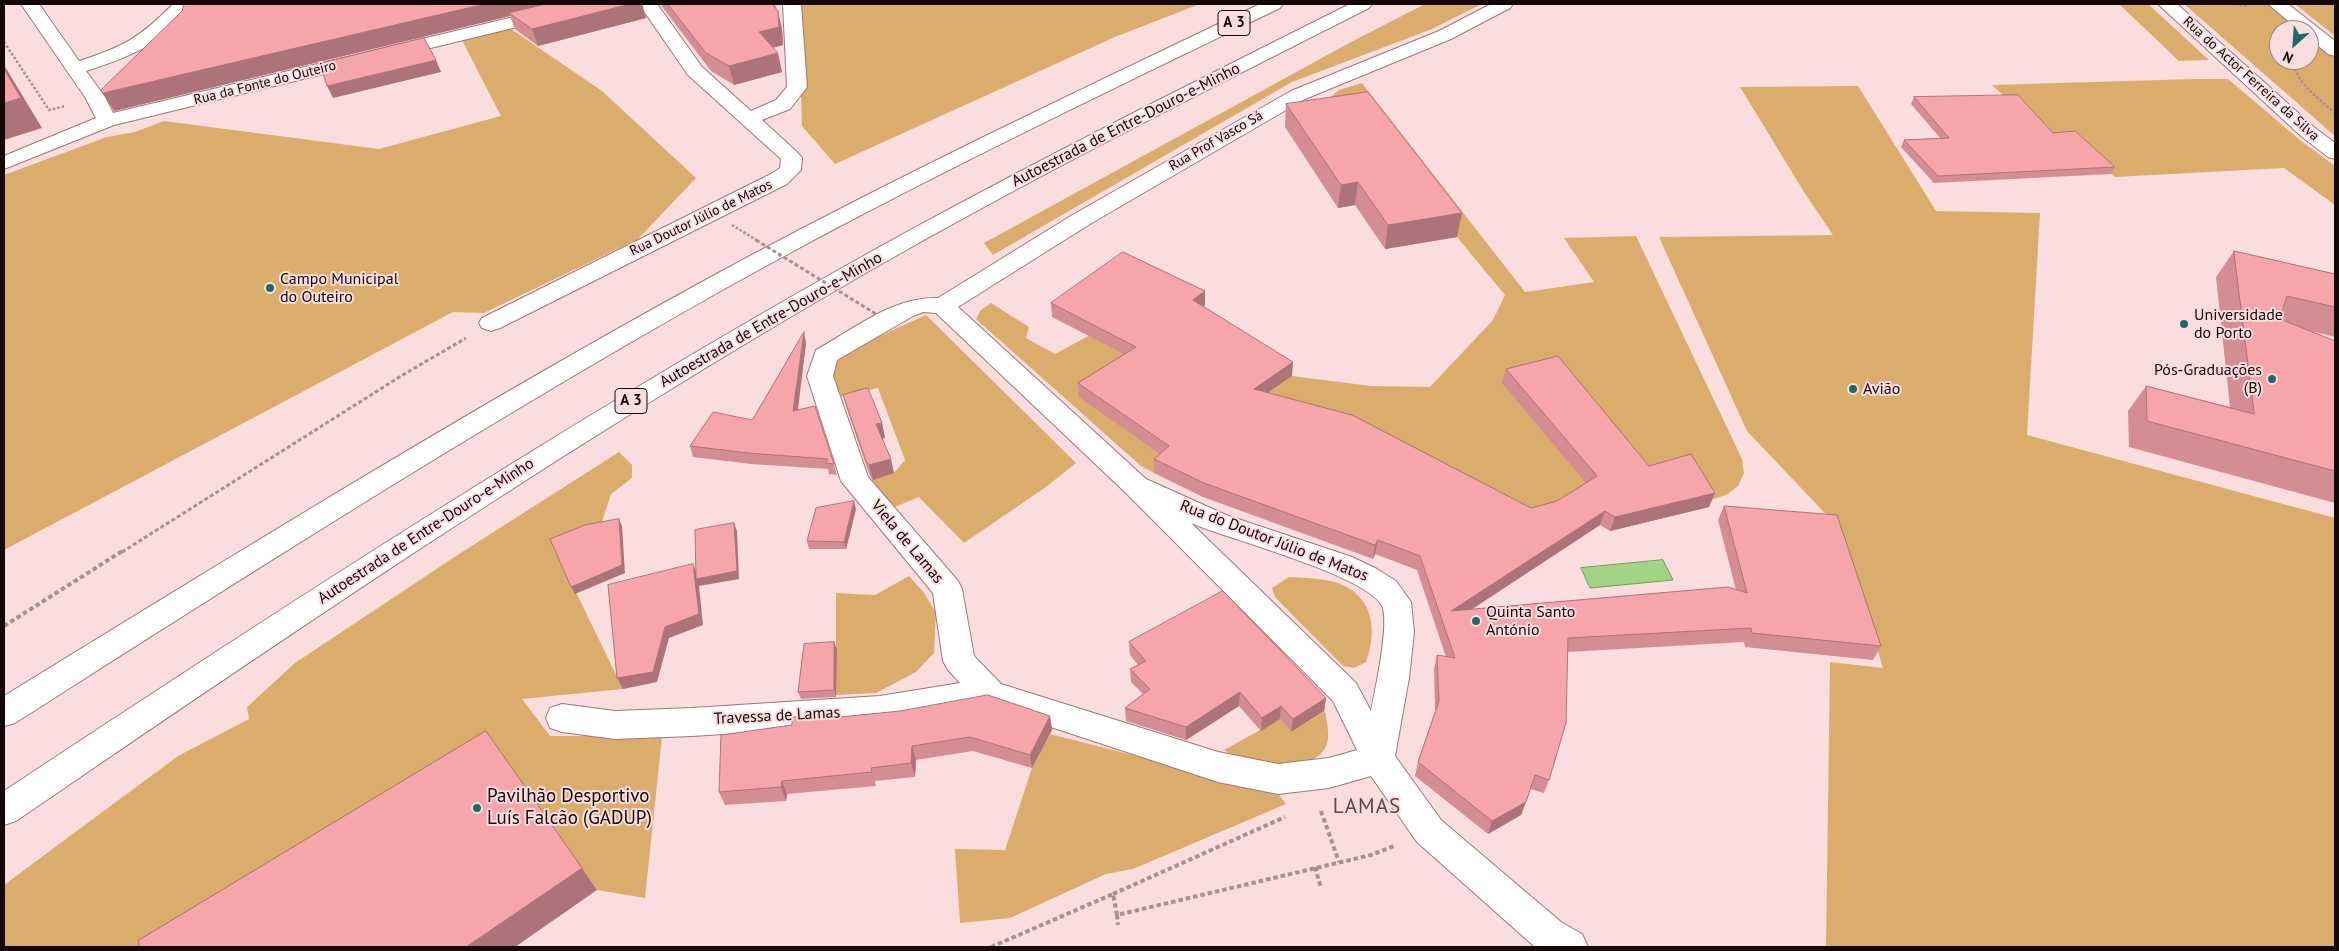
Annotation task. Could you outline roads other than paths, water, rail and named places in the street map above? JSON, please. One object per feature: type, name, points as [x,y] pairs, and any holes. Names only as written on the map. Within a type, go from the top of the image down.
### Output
[{"type":"main road","points":[[30,4],[95,97],[107,121]]},
{"type":"main road","points":[[75,68],[110,57],[140,43],[151,36],[183,4]]},
{"type":"main road","name":"Rua da Fonte do Outeiro","points":[[4,163],[107,121],[589,4]]},
{"type":"main road","name":"Rua Doutor Júlio de Matos","points":[[491,323],[779,180],[790,170],[792,158],[694,72],[648,4]]},
{"type":"main road","points":[[748,118],[781,107],[793,97],[797,87],[792,4]]},
{"type":"main road","name":"A 3","points":[[4,713],[386,475],[529,390],[721,282],[835,221],[1027,123],[1274,4]]},
{"type":"main road","name":"Autoestrada de Entre-Douro-e-Minho","points":[[4,810],[442,519],[602,418],[773,317],[954,215],[1362,4]]},
{"type":"main road","name":"Rua Prof Vasco Sá","points":[[943,306],[1082,219],[1298,95],[1445,35],[1504,4]]},
{"type":"main road","name":"Rua do Actor Ferreira da Silva","points":[[2167,4],[2308,132],[2335,153]]},
{"type":"main road","points":[[2277,4],[2335,50]]},
{"type":"main road","name":"Viela de Lamas","points":[[943,306],[921,305],[904,311],[825,356],[820,376],[855,482],[947,589],[959,662],[990,694],[1218,766],[1278,779],[1329,772],[1378,759]]},
{"type":"main road","name":"Rua do Doutor Júlio de Matos","points":[[943,306],[1136,486],[1344,692],[1378,759],[1429,831],[1548,935],[1568,947]]},
{"type":"main road","name":"Rua do Doutor Júlio de Matos","points":[[1136,486],[1216,522],[1346,567],[1370,577],[1387,588],[1397,603],[1398,619],[1395,661],[1378,759]]},
{"type":"main road","name":"Travessa de Lamas","points":[[562,718],[615,725],[692,722],[880,710],[948,697],[990,694]]},
{"type":"place","name":"Campo Municipal do Outeiro","points":[[270,288]]},
{"type":"place","name":"Universidade do Porto","points":[[2184,324]]},
{"type":"place","name":"Pós-Graduações (B)","points":[[2272,379]]},
{"type":"place","name":"Avião","points":[[1853,389]]},
{"type":"place","name":"Quinta Santo António","points":[[1476,621]]},
{"type":"place","name":"Pavilhão Desportivo Luís Falcão (GADUP)","points":[[477,808]]},
{"type":"district","name":"LAMAS","points":[[1367,807]]}]
